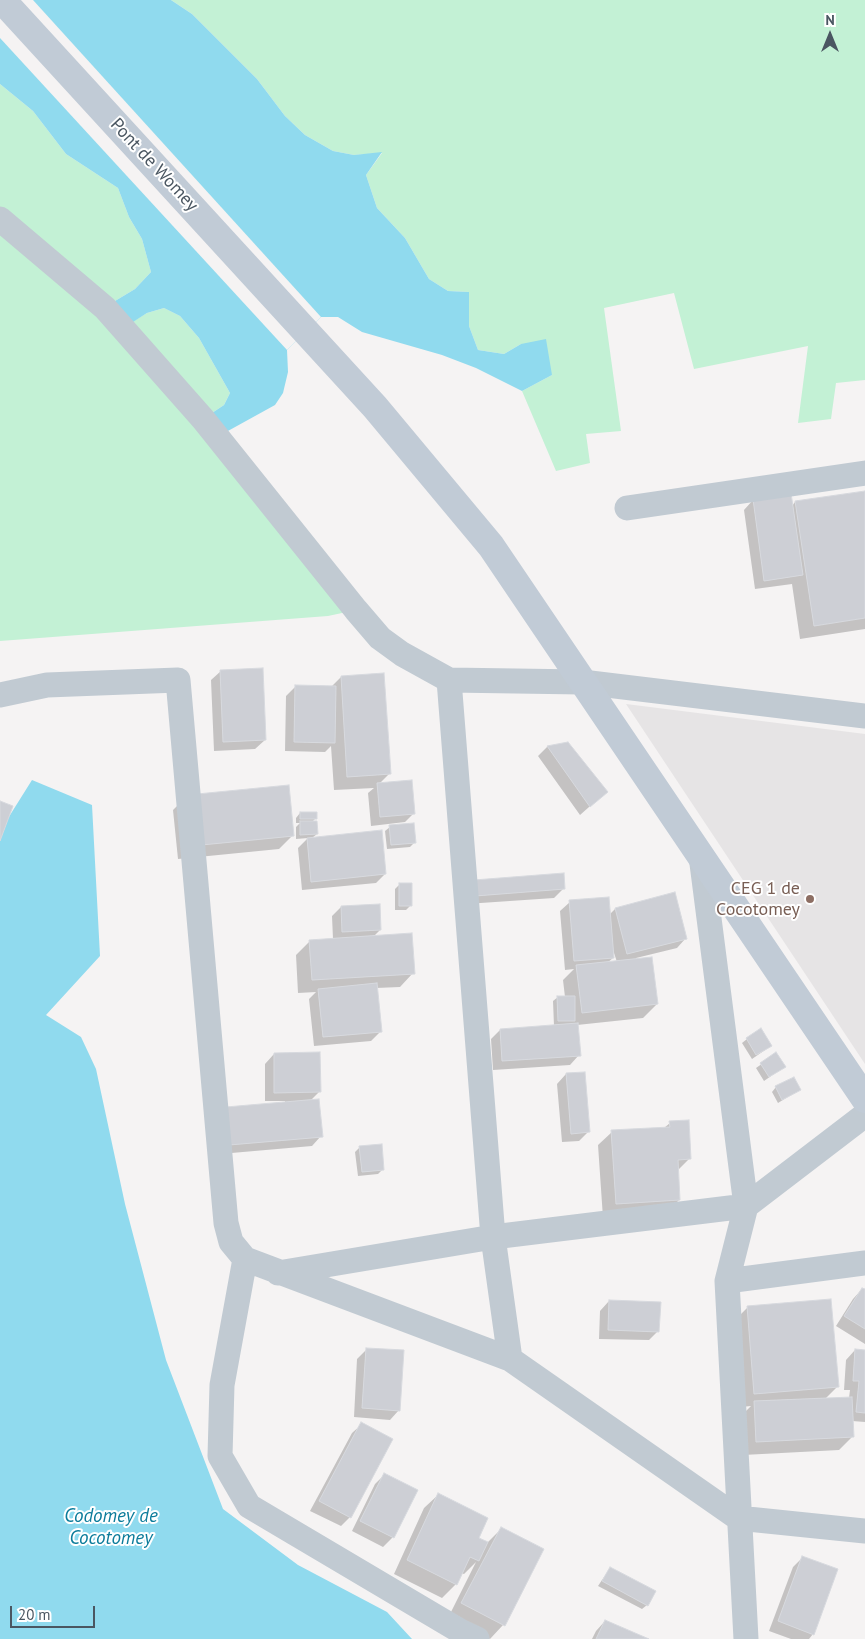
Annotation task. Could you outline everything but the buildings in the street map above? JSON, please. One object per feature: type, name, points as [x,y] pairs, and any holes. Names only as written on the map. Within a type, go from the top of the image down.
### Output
[{"type":"main road","name":"Pont de Womey","points":[[2,0],[306,330],[430,471],[491,546],[865,1099]]},
{"type":"street","points":[[0,219],[105,308],[203,419],[380,638],[402,654],[449,680],[582,682],[865,716]]},
{"type":"street","points":[[627,508],[865,473]]},
{"type":"street","points":[[0,696],[47,685],[178,680],[226,1223],[232,1242],[245,1259],[510,1359],[738,1518],[865,1532]]},
{"type":"street","points":[[449,680],[493,1237],[510,1359]]},
{"type":"street","points":[[700,856],[746,1206],[726,1280],[746,1639]]},
{"type":"street","points":[[278,1273],[493,1237],[746,1206],[865,1115]]},
{"type":"street","points":[[245,1259],[222,1385],[220,1456],[249,1506],[465,1636]]},
{"type":"street","points":[[726,1280],[865,1263]]},
{"type":"shaded area","name":"CEG 1 de Cocotomey","points":[[626,704],[865,734],[865,1064]]},
{"type":"green space","points":[[171,0],[865,0],[865,380],[836,383],[831,419],[798,423],[808,346],[694,369],[674,293],[604,308],[621,431],[586,434],[590,463],[556,471],[522,391],[552,375],[521,344],[504,354],[478,350],[469,326],[469,292],[448,291],[429,279],[405,238],[377,208],[366,175],[382,153],[354,155],[333,151],[305,135],[285,116],[257,79],[192,14]]},
{"type":"green space","points":[[0,84],[33,111],[66,154],[118,188],[129,217],[142,239],[151,272],[135,289],[115,301],[122,328],[147,313],[164,308],[180,316],[199,338],[230,393],[224,405],[203,419],[356,610],[328,616],[0,641]]},
{"type":"water","points":[[0,0],[171,0],[192,14],[257,79],[285,116],[305,135],[333,151],[354,155],[382,152],[366,175],[377,208],[405,238],[429,279],[448,291],[469,292],[469,326],[478,350],[504,354],[521,344],[546,339],[552,375],[522,391],[476,368],[442,355],[362,332],[338,317],[321,317],[287,350],[288,372],[283,393],[275,405],[217,437],[203,419],[224,405],[230,393],[199,338],[180,316],[164,308],[147,313],[122,329],[115,301],[135,289],[151,272],[142,239],[129,217],[118,188],[66,154],[33,111],[0,84]]},
{"type":"water","name":"Codomey de Cocotomey","points":[[32,780],[92,805],[100,956],[46,1015],[81,1037],[96,1069],[125,1204],[166,1360],[223,1509],[298,1565],[387,1612],[412,1639],[0,1639],[0,831]]},
{"type":"pier","points":[[0,0],[33,0],[321,317],[287,350],[0,38]]},
{"type":"place","name":"CEG 1 de Cocotomey","points":[[810,899]]}]
